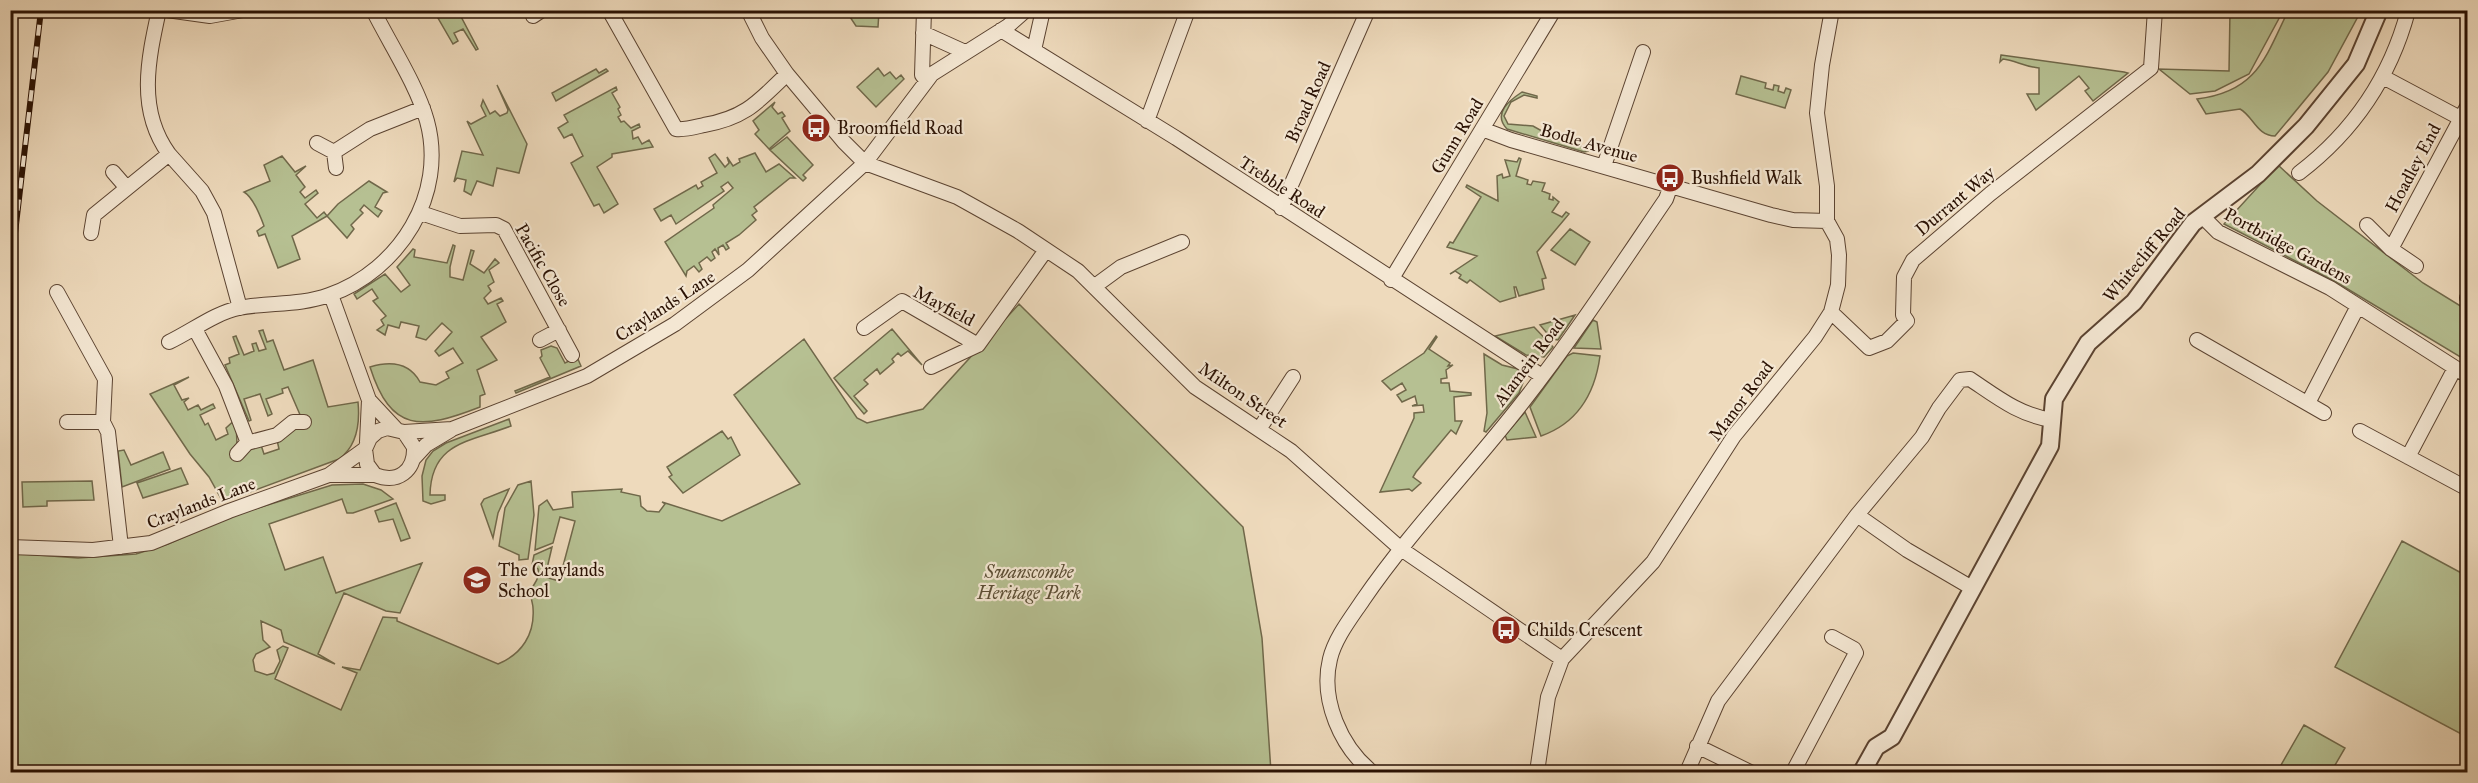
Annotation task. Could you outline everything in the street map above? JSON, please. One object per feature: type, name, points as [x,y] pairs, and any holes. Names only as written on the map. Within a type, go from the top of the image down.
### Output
[{"type":"street","points":[[159,10],[148,63],[147,92],[154,126],[169,154],[202,191],[214,213],[240,308]]},
{"type":"street","points":[[167,10],[210,16],[243,10]]},
{"type":"street","points":[[169,342],[240,308],[294,304],[331,295],[361,278],[388,257],[404,239],[421,213],[430,181],[432,160],[430,131],[423,108],[373,10]]},
{"type":"street","points":[[609,10],[676,129],[718,123],[738,117],[755,105],[787,74]]},
{"type":"street","points":[[748,10],[762,38],[787,74],[844,142],[865,163]]},
{"type":"street","points":[[924,10],[922,75],[926,80]]},
{"type":"street","name":"Craylands Lane","points":[[10,547],[93,550],[121,547],[163,539],[221,514],[329,476],[375,475],[389,478],[403,475],[424,447],[452,429],[587,376],[672,326],[748,270],[865,163],[926,80],[1001,30],[1026,10]]},
{"type":"street","points":[[1034,50],[1043,10]]},
{"type":"street","points":[[1147,121],[1188,10]]},
{"type":"street","name":"Broad Road","points":[[1281,208],[1368,10]]},
{"type":"street","name":"Gunn Road","points":[[1391,280],[1554,10]]},
{"type":"street","name":"Manor Road","points":[[1537,772],[1548,697],[1562,659],[1653,562],[1734,436],[1815,337],[1831,312],[1840,260],[1837,239],[1827,221],[1818,100],[1826,34],[1832,10]]},
{"type":"street","name":"Durrant Way","points":[[1831,312],[1869,348],[1887,341],[1907,321],[1903,315],[1903,281],[1910,262],[1990,194],[2151,68],[2155,10]]},
{"type":"street","name":"Whitecliff Road","points":[[1862,772],[1876,747],[1892,736],[2050,446],[2054,399],[2088,343],[2134,302],[2182,236],[2202,216],[2258,174],[2306,126],[2356,64],[2379,10]]},
{"type":"street","points":[[2299,173],[2347,130],[2383,77],[2402,33],[2408,11]]},
{"type":"street","name":"Trebble Road","points":[[1001,30],[1147,121],[1542,376]]},
{"type":"street","points":[[923,33],[965,52]]},
{"type":"street","points":[[1604,166],[1643,52]]},
{"type":"street","points":[[2383,77],[2460,118]]},
{"type":"street","name":"Hoadley End","points":[[2391,249],[2468,105]]},
{"type":"street","points":[[334,152],[370,129],[423,108]]},
{"type":"street","name":"Bodle Avenue","points":[[1482,129],[1510,140],[1793,220],[1827,221]]},
{"type":"street","points":[[317,143],[334,152]]},
{"type":"street","points":[[334,152],[336,168]]},
{"type":"street","points":[[91,233],[93,214],[169,154]]},
{"type":"street","name":"Milton Street","points":[[865,163],[879,170],[947,192],[1018,231],[1078,271],[1186,379],[1260,428],[1303,460],[1401,549],[1562,659]]},
{"type":"street","points":[[113,172],[126,188]]},
{"type":"street","name":"Alamein Road","points":[[1401,549],[1542,376],[1663,203],[1671,185]]},
{"type":"street","name":"Pacific Close","points":[[421,213],[460,226],[494,225],[504,229],[572,355]]},
{"type":"street","name":"Portbridge Gardens","points":[[2202,216],[2218,232],[2330,288],[2461,372],[2408,457]]},
{"type":"street","name":"Hoadley End","points":[[2367,225],[2391,249],[2416,266]]},
{"type":"street","points":[[1095,286],[1121,267],[1182,242]]},
{"type":"street","points":[[931,367],[978,345],[1046,250]]},
{"type":"street","points":[[57,292],[105,379],[103,422],[108,432],[121,547]]},
{"type":"street","points":[[331,295],[369,400],[367,464],[375,475]]},
{"type":"street","name":"Mayfield","points":[[864,328],[902,301],[978,345]]},
{"type":"street","name":"Portbridge Gardens","points":[[2308,403],[2358,306]]},
{"type":"street","points":[[195,329],[226,386],[248,443]]},
{"type":"street","name":"Pacific Close","points":[[540,340],[559,330]]},
{"type":"street","points":[[2197,340],[2324,413]]},
{"type":"street","points":[[1260,428],[1293,377]]},
{"type":"street","points":[[1687,772],[1718,701],[1857,515],[1922,437],[1939,408],[1963,379],[1970,379],[2025,413],[2052,420]]},
{"type":"street","points":[[369,400],[413,443],[414,459]]},
{"type":"street","points":[[67,422],[103,422]]},
{"type":"street","points":[[237,454],[248,443],[276,435],[293,422],[304,422]]},
{"type":"street","name":"Craylands Lane","points":[[329,476],[366,446],[378,431],[452,429]]},
{"type":"street","points":[[2360,431],[2468,489]]},
{"type":"street","points":[[1857,515],[1907,550],[1972,588]]},
{"type":"street","points":[[1372,772],[1352,753],[1338,728],[1329,693],[1329,664],[1337,641],[1401,549]]},
{"type":"street","points":[[1793,772],[1856,653],[1854,649],[1832,637]]},
{"type":"street","points":[[1697,746],[1750,772]]},
{"type":"green space","points":[[458,11],[478,49],[476,50],[463,29],[454,33],[458,41],[453,44],[438,18]]},
{"type":"green space","points":[[846,11],[879,11],[878,27],[856,26]]},
{"type":"green space","points":[[2230,11],[2283,11],[2249,74],[2215,91],[2190,94],[2159,69],[2229,71]]},
{"type":"green space","points":[[2288,11],[2361,11],[2328,72],[2275,136],[2264,133],[2240,109],[2206,114],[2197,99],[2217,95],[2246,81],[2265,58]]},
{"type":"green space","points":[[2001,55],[2128,73],[2093,101],[2085,91],[2089,88],[2079,76],[2036,110],[2027,94],[2039,94],[2039,68],[2003,59],[2000,62]]},
{"type":"green space","points":[[878,68],[884,76],[890,72],[896,79],[901,75],[904,79],[876,107],[857,87]]},
{"type":"green space","points":[[596,69],[599,73],[606,69],[608,71],[556,101],[552,93]]},
{"type":"green space","points":[[1741,76],[1766,83],[1765,88],[1773,90],[1774,85],[1779,86],[1778,91],[1784,93],[1786,88],[1791,90],[1785,108],[1736,94]]},
{"type":"green space","points":[[497,85],[527,144],[519,173],[497,168],[493,186],[477,181],[471,195],[464,191],[466,180],[457,178],[454,182],[462,151],[483,155],[467,121],[471,124],[486,116],[481,106],[483,100],[490,114],[495,111],[500,116],[507,113],[508,110]]},
{"type":"green space","points":[[616,87],[617,90],[612,93],[620,107],[618,109],[621,115],[618,117],[621,122],[624,121],[631,128],[639,124],[640,127],[632,131],[633,139],[638,137],[642,144],[649,140],[653,147],[612,154],[612,157],[597,167],[618,204],[604,213],[599,204],[594,206],[571,163],[583,156],[572,134],[564,138],[558,128],[568,122],[564,115]]},
{"type":"green space","points":[[1522,92],[1537,96],[1537,98],[1524,95],[1511,102],[1504,116],[1508,124],[1533,126],[1549,135],[1562,136],[1586,149],[1598,146],[1599,149],[1584,152],[1507,129],[1501,118],[1502,112],[1512,99]]},
{"type":"green space","points":[[775,102],[772,107],[778,114],[782,112],[785,116],[782,118],[790,131],[769,149],[755,134],[759,130],[753,121]]},
{"type":"green space","points":[[787,137],[813,165],[803,175],[806,178],[803,181],[770,150]]},
{"type":"green space","points":[[755,153],[766,172],[779,164],[795,178],[790,178],[754,207],[757,211],[752,215],[756,220],[726,243],[729,248],[726,250],[723,245],[718,248],[719,255],[715,249],[712,252],[715,258],[711,261],[707,257],[699,263],[702,269],[699,272],[694,266],[687,271],[686,276],[665,242],[714,208],[713,205],[733,188],[728,182],[721,187],[724,191],[676,224],[671,215],[661,221],[654,209],[696,185],[698,189],[703,186],[701,182],[717,173],[709,158],[715,154],[725,167],[729,163],[727,157],[733,166],[740,162],[739,159]]},
{"type":"green space","points":[[282,156],[295,172],[306,166],[296,175],[305,187],[300,192],[305,198],[316,190],[318,193],[305,204],[317,218],[324,212],[327,216],[292,236],[300,259],[278,268],[265,234],[259,236],[257,231],[264,226],[258,212],[244,192],[270,181],[264,165]]},
{"type":"green space","points":[[1519,158],[1521,159],[1516,176],[1528,180],[1527,184],[1531,185],[1533,181],[1545,183],[1542,191],[1550,194],[1549,199],[1553,200],[1553,197],[1559,202],[1552,212],[1562,217],[1566,212],[1569,214],[1537,252],[1546,278],[1542,279],[1544,289],[1519,296],[1514,287],[1516,297],[1500,302],[1470,280],[1467,283],[1459,278],[1461,275],[1455,271],[1450,274],[1477,256],[1447,247],[1450,242],[1453,243],[1481,197],[1466,187],[1467,185],[1498,201],[1497,176],[1502,174],[1503,178],[1510,176],[1505,160],[1517,162]]},
{"type":"green space","points":[[2278,165],[2317,201],[2423,283],[2467,310],[2467,361],[2336,282],[2224,224]]},
{"type":"green space","points":[[369,181],[387,192],[383,193],[375,207],[382,211],[378,217],[364,205],[360,210],[363,213],[351,225],[354,229],[347,238],[327,216],[338,204]]},
{"type":"green space","points":[[1570,229],[1590,242],[1575,265],[1551,250]]},
{"type":"green space","points":[[453,245],[455,246],[450,277],[463,280],[471,250],[474,251],[470,264],[484,273],[495,259],[499,263],[489,270],[494,282],[488,286],[491,291],[484,298],[488,304],[501,298],[503,301],[497,304],[506,322],[481,337],[497,360],[477,370],[485,394],[480,396],[480,407],[441,420],[425,422],[411,420],[398,415],[388,404],[378,389],[370,367],[385,364],[398,365],[410,370],[420,382],[436,385],[449,378],[446,372],[463,363],[453,348],[439,356],[435,351],[452,332],[442,323],[426,340],[416,337],[419,326],[401,322],[399,328],[388,325],[385,335],[377,330],[384,325],[381,320],[386,316],[373,301],[378,298],[372,289],[357,299],[354,294],[385,274],[401,292],[410,285],[397,267],[413,249],[415,250],[414,257],[447,263]]},
{"type":"green space","name":"Swanscombe Heritage Park","points":[[1019,304],[1243,527],[1262,638],[1271,772],[11,772],[10,553],[78,558],[136,554],[168,544],[232,516],[332,485],[363,484],[381,490],[393,499],[347,513],[342,499],[269,524],[285,570],[323,557],[336,593],[422,563],[400,613],[386,611],[344,593],[318,654],[335,664],[284,642],[281,630],[261,621],[263,640],[270,647],[256,654],[253,660],[255,671],[267,675],[274,673],[280,661],[277,650],[283,646],[288,648],[275,679],[341,710],[357,673],[342,667],[360,670],[383,617],[397,618],[397,621],[498,664],[520,649],[532,626],[531,592],[538,577],[538,569],[532,565],[534,555],[552,547],[545,577],[559,581],[575,521],[560,517],[553,543],[535,550],[539,506],[547,500],[553,510],[573,507],[572,492],[622,489],[621,492],[640,496],[641,506],[647,511],[659,512],[665,504],[662,502],[722,521],[800,484],[734,395],[804,339],[857,418],[867,423],[923,409]]},
{"type":"green space","points":[[1575,315],[1558,340],[1552,339],[1540,325]]},
{"type":"green space","points":[[1593,320],[1597,322],[1601,349],[1574,348]]},
{"type":"green space","points":[[1534,327],[1553,347],[1544,357],[1526,355],[1495,336]]},
{"type":"green space","points":[[892,329],[922,365],[908,351],[901,356],[898,353],[892,359],[894,362],[880,374],[877,369],[864,380],[868,384],[854,396],[867,411],[864,414],[834,378]]},
{"type":"green space","points":[[263,330],[267,342],[273,340],[284,370],[313,360],[328,407],[358,402],[356,434],[350,448],[339,459],[223,502],[209,477],[190,454],[150,394],[189,377],[174,385],[182,400],[189,398],[184,402],[188,410],[198,405],[201,410],[213,404],[215,408],[200,415],[205,425],[208,423],[216,440],[228,434],[226,428],[236,419],[237,445],[245,450],[261,445],[264,454],[279,449],[277,440],[301,417],[288,387],[282,389],[283,393],[266,399],[272,414],[268,416],[260,394],[244,399],[251,420],[249,421],[225,365],[230,363],[229,358],[239,354],[233,337],[236,336],[244,355],[254,351],[252,344],[256,343],[259,351],[266,349],[259,331]]},
{"type":"green space","points":[[1436,336],[1429,349],[1450,363],[1448,366],[1453,365],[1446,370],[1447,378],[1441,379],[1441,383],[1449,383],[1450,391],[1471,393],[1471,395],[1454,397],[1455,421],[1462,421],[1456,434],[1451,430],[1416,472],[1413,477],[1421,483],[1412,491],[1409,489],[1380,492],[1414,418],[1414,413],[1424,412],[1423,405],[1412,406],[1417,404],[1415,396],[1402,402],[1397,395],[1406,390],[1402,383],[1391,390],[1382,381],[1424,353]]},
{"type":"green space","points":[[551,346],[557,348],[565,363],[577,357],[581,366],[516,393],[515,391],[550,377],[540,358],[541,350]]},
{"type":"green space","points":[[1573,353],[1600,356],[1594,382],[1575,415],[1541,436],[1530,407],[1567,356]]},
{"type":"green space","points":[[1484,354],[1502,365],[1518,369],[1524,380],[1519,393],[1486,432],[1484,431],[1487,413]]},
{"type":"green space","points":[[1525,412],[1536,437],[1507,440],[1505,435]]},
{"type":"green space","points":[[509,419],[511,426],[467,441],[445,454],[437,464],[432,477],[430,495],[445,495],[445,500],[431,504],[423,501],[422,476],[426,460],[433,451],[446,443]]},
{"type":"green space","points":[[722,431],[728,439],[731,437],[740,455],[683,493],[669,477],[672,475],[667,467]]},
{"type":"green space","points":[[124,450],[131,465],[163,452],[170,469],[122,487],[118,451]]},
{"type":"green space","points":[[181,468],[188,484],[143,498],[137,483]]},
{"type":"green space","points":[[92,481],[94,500],[47,501],[47,506],[23,507],[22,482]]},
{"type":"green space","points":[[531,481],[534,515],[528,559],[519,560],[519,555],[499,546],[505,508],[518,485]]},
{"type":"green space","points":[[509,489],[498,513],[493,538],[481,504],[484,499]]},
{"type":"green space","points":[[396,503],[410,538],[401,541],[393,519],[379,522],[375,511]]},
{"type":"green space","points":[[2402,541],[2467,576],[2467,737],[2335,667]]},
{"type":"green space","points":[[2304,725],[2345,748],[2331,772],[2277,772]]},
{"type":"railway","points":[[10,276],[41,10]]},
{"type":"place","name":"Broomfield Road","points":[[816,128]]},
{"type":"place","name":"Bushfield Walk","points":[[1670,178]]},
{"type":"place","name":"The Craylands School","points":[[477,580]]},
{"type":"place","name":"Childs Crescent","points":[[1506,630]]}]
